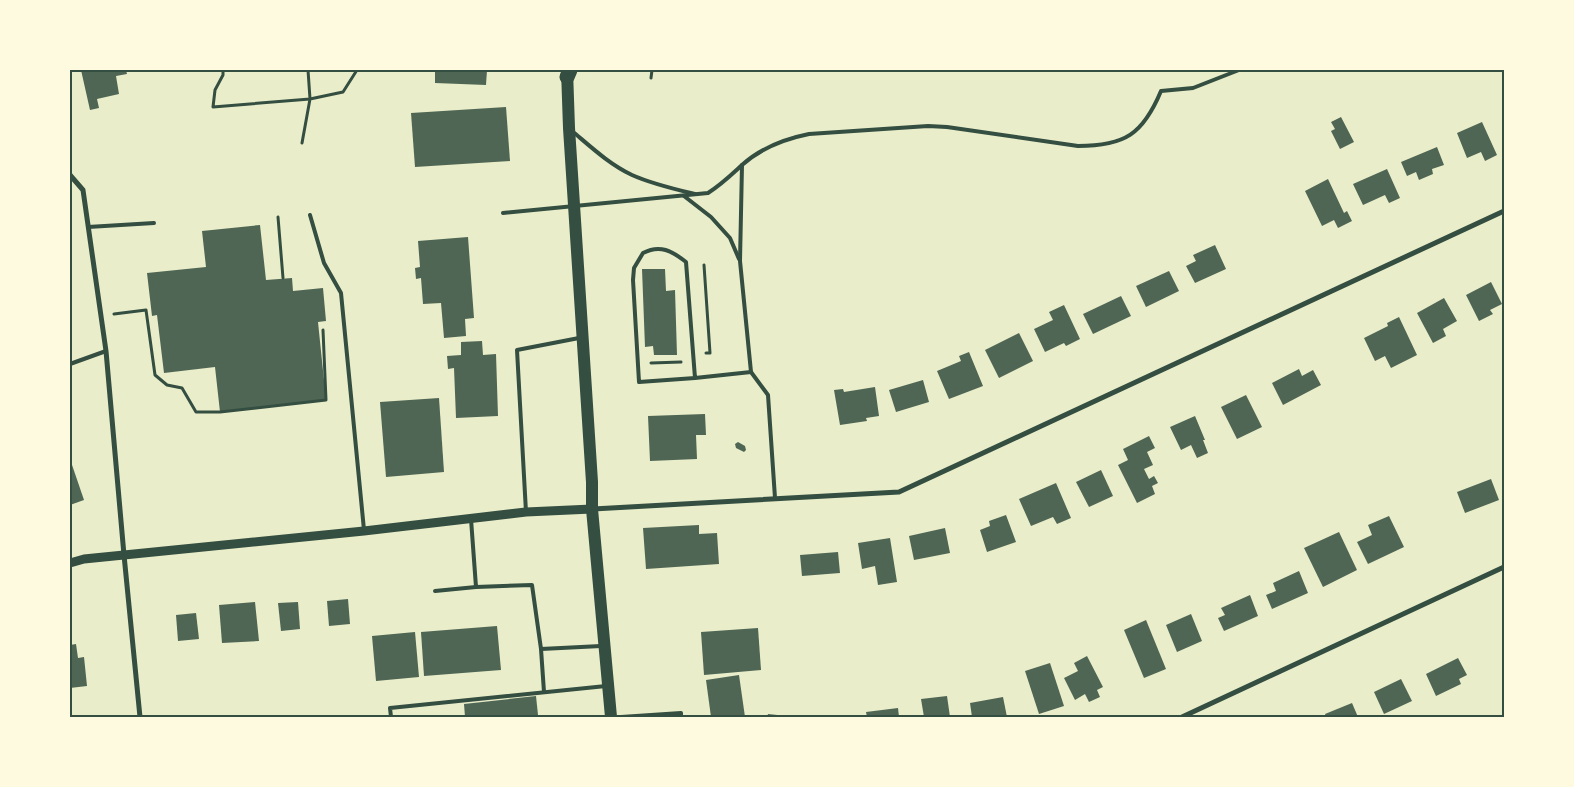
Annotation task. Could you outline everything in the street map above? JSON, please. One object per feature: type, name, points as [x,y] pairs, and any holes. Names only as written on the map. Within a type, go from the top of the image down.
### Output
[{"type":"main road","points":[[568,72],[569,128],[592,482],[592,509],[611,717]]},
{"type":"street","points":[[70,175],[83,190],[106,351],[140,717]]},
{"type":"street","points":[[70,563],[84,559],[364,532],[526,512],[899,492],[1504,211]]},
{"type":"street","points":[[1182,717],[1504,567]]},
{"type":"lane","points":[[503,213],[708,193],[763,150],[789,138],[808,134],[947,127],[1078,146],[1099,146],[1118,141],[1132,134],[1146,122],[1161,91],[1193,88],[1240,70]]},
{"type":"lane","points":[[569,128],[602,156],[630,174],[659,185],[697,195]]},
{"type":"lane","points":[[742,165],[740,261],[751,372],[768,395],[775,498]]},
{"type":"lane","points":[[684,196],[710,217],[730,238],[740,261]]},
{"type":"lane","points":[[310,215],[324,263],[341,294],[364,532]]},
{"type":"lane","points":[[88,227],[154,223]]},
{"type":"lane","points":[[695,378],[686,262],[666,249],[649,250],[643,253],[634,268],[632,291],[639,382],[695,378],[751,372]]},
{"type":"lane","points":[[526,512],[517,350],[582,338]]},
{"type":"lane","points":[[70,364],[106,351]]},
{"type":"lane","points":[[471,519],[476,587]]},
{"type":"lane","points":[[435,591],[532,585],[541,649],[544,692]]},
{"type":"lane","points":[[541,649],[605,646]]},
{"type":"lane","points":[[391,717],[390,708],[608,686]]},
{"type":"lane","points":[[621,717],[681,713],[682,717]]},
{"type":"path","points":[[223,70],[223,75],[215,90],[213,107],[310,99],[342,92],[357,70]]},
{"type":"path","points":[[302,143],[310,99],[308,70]]},
{"type":"path","points":[[651,78],[652,70]]},
{"type":"path","points":[[278,217],[283,278]]},
{"type":"path","points":[[704,265],[710,353]]},
{"type":"path","points":[[100,315],[146,310],[155,375],[167,385],[182,388],[196,412],[220,412],[326,400],[323,330]]},
{"type":"path","points":[[638,363],[681,363],[681,353]]},
{"type":"building","points":[[81,70],[126,70],[127,74],[116,76],[119,94],[97,99],[99,108],[90,110]]},
{"type":"building","points":[[435,70],[487,70],[486,85],[435,83]]},
{"type":"building","points":[[506,107],[510,161],[415,167],[411,113]]},
{"type":"building","points":[[1341,117],[1354,142],[1340,149],[1331,131],[1335,129],[1331,122]]},
{"type":"building","points":[[1482,122],[1497,155],[1485,161],[1481,152],[1467,158],[1457,133]]},
{"type":"building","points":[[1437,147],[1444,165],[1432,169],[1433,174],[1419,180],[1416,172],[1407,176],[1401,162]]},
{"type":"building","points":[[1387,169],[1400,198],[1389,203],[1385,195],[1363,205],[1353,184]]},
{"type":"building","points":[[1328,179],[1344,213],[1347,211],[1352,221],[1338,228],[1334,220],[1322,226],[1305,191]]},
{"type":"building","points":[[260,225],[266,280],[292,278],[293,291],[323,288],[326,321],[318,322],[326,400],[220,412],[215,367],[164,373],[157,315],[152,316],[147,273],[206,267],[202,231]]},
{"type":"building","points":[[468,237],[474,318],[465,319],[466,336],[444,338],[441,303],[423,304],[421,278],[416,279],[415,268],[420,267],[418,241]]},
{"type":"building","points":[[1215,245],[1226,269],[1195,283],[1186,266],[1196,261],[1193,255]]},
{"type":"building","points":[[642,269],[665,269],[666,291],[675,290],[677,355],[654,355],[653,346],[645,347]]},
{"type":"building","points":[[1169,271],[1179,291],[1146,307],[1136,286]]},
{"type":"building","points":[[1491,282],[1502,304],[1490,310],[1493,314],[1479,321],[1466,295]]},
{"type":"building","points":[[1121,296],[1131,316],[1093,334],[1083,314]]},
{"type":"building","points":[[1444,298],[1457,321],[1443,329],[1446,336],[1433,343],[1417,313]]},
{"type":"building","points":[[1064,305],[1080,339],[1066,346],[1064,343],[1045,352],[1034,329],[1053,320],[1049,312]]},
{"type":"building","points":[[1399,317],[1417,355],[1391,368],[1385,356],[1375,361],[1364,338],[1388,326],[1387,323]]},
{"type":"building","points":[[1019,333],[1033,361],[999,378],[985,350]]},
{"type":"building","points":[[482,341],[483,355],[496,354],[498,416],[456,418],[454,368],[448,369],[447,356],[461,355],[461,342]]},
{"type":"building","points":[[969,352],[983,386],[949,399],[937,371],[961,361],[959,356]]},
{"type":"building","points":[[1299,369],[1302,376],[1313,370],[1321,385],[1283,405],[1272,383]]},
{"type":"building","points":[[923,380],[929,402],[896,412],[889,390]]},
{"type":"building","points":[[875,387],[879,416],[866,418],[867,421],[840,425],[834,390],[843,389],[844,392]]},
{"type":"building","points":[[1246,395],[1262,427],[1237,439],[1221,407]]},
{"type":"building","points":[[439,398],[444,472],[386,477],[380,402]]},
{"type":"building","points":[[705,414],[706,435],[696,435],[697,459],[650,461],[648,416]]},
{"type":"building","points":[[1195,416],[1208,453],[1197,458],[1191,445],[1181,450],[1170,427]]},
{"type":"building","points":[[1149,436],[1155,448],[1147,452],[1153,465],[1144,469],[1149,479],[1154,476],[1158,483],[1152,486],[1155,494],[1137,503],[1118,465],[1128,460],[1123,449]]},
{"type":"building","points":[[738,442],[745,446],[746,450],[744,452],[736,448],[735,444]]},
{"type":"building","points":[[70,459],[84,500],[70,505]]},
{"type":"building","points":[[1101,470],[1113,496],[1089,507],[1076,482]]},
{"type":"building","points":[[1491,479],[1499,500],[1465,513],[1457,492]]},
{"type":"building","points":[[1056,483],[1071,518],[1057,524],[1053,517],[1031,526],[1019,499]]},
{"type":"building","points":[[1006,515],[1016,542],[987,552],[980,530],[990,526],[989,521]]},
{"type":"building","points":[[1389,516],[1404,547],[1368,564],[1357,542],[1372,535],[1368,525]]},
{"type":"building","points":[[699,525],[699,534],[717,533],[719,564],[646,569],[643,528]]},
{"type":"building","points":[[945,528],[950,553],[914,560],[909,536]]},
{"type":"building","points":[[1339,532],[1357,570],[1323,587],[1304,548]]},
{"type":"building","points":[[890,538],[897,582],[878,585],[875,566],[862,569],[858,543]]},
{"type":"building","points":[[838,552],[840,573],[802,576],[800,555]]},
{"type":"building","points":[[1299,571],[1308,593],[1272,609],[1266,595],[1276,591],[1273,583]]},
{"type":"building","points":[[1250,595],[1258,616],[1224,631],[1218,618],[1225,615],[1221,608]]},
{"type":"building","points":[[348,599],[350,624],[329,626],[327,601]]},
{"type":"building","points":[[255,602],[259,641],[222,643],[219,605]]},
{"type":"building","points":[[298,602],[300,629],[281,631],[278,603]]},
{"type":"building","points":[[196,613],[199,639],[178,641],[176,615]]},
{"type":"building","points":[[1191,614],[1202,641],[1177,652],[1166,625]]},
{"type":"building","points":[[1146,620],[1166,669],[1144,678],[1124,630]]},
{"type":"building","points":[[497,626],[501,670],[424,676],[421,632]]},
{"type":"building","points":[[758,628],[761,670],[704,675],[701,632]]},
{"type":"building","points":[[415,632],[419,677],[376,681],[372,636]]},
{"type":"building","points":[[76,644],[78,658],[84,657],[87,686],[70,688],[70,645]]},
{"type":"building","points":[[1087,656],[1103,687],[1097,690],[1100,697],[1089,702],[1085,694],[1075,700],[1064,678],[1078,671],[1074,663]]},
{"type":"building","points":[[1458,658],[1467,675],[1459,679],[1461,684],[1436,696],[1426,674]]},
{"type":"building","points":[[1050,663],[1064,706],[1039,714],[1025,671]]},
{"type":"building","points":[[739,675],[745,717],[711,717],[706,680]]},
{"type":"building","points":[[1401,679],[1412,701],[1384,714],[1374,692]]},
{"type":"building","points":[[536,696],[538,715],[526,717],[465,717],[464,704]]},
{"type":"building","points":[[947,696],[950,717],[924,717],[921,699]]},
{"type":"building","points":[[1003,697],[1007,717],[972,717],[970,703]]},
{"type":"building","points":[[1352,703],[1358,717],[1326,717],[1325,714]]},
{"type":"building","points":[[898,708],[899,717],[867,717],[866,712]]},
{"type":"building","points":[[768,714],[787,716],[787,717],[767,717]]}]
